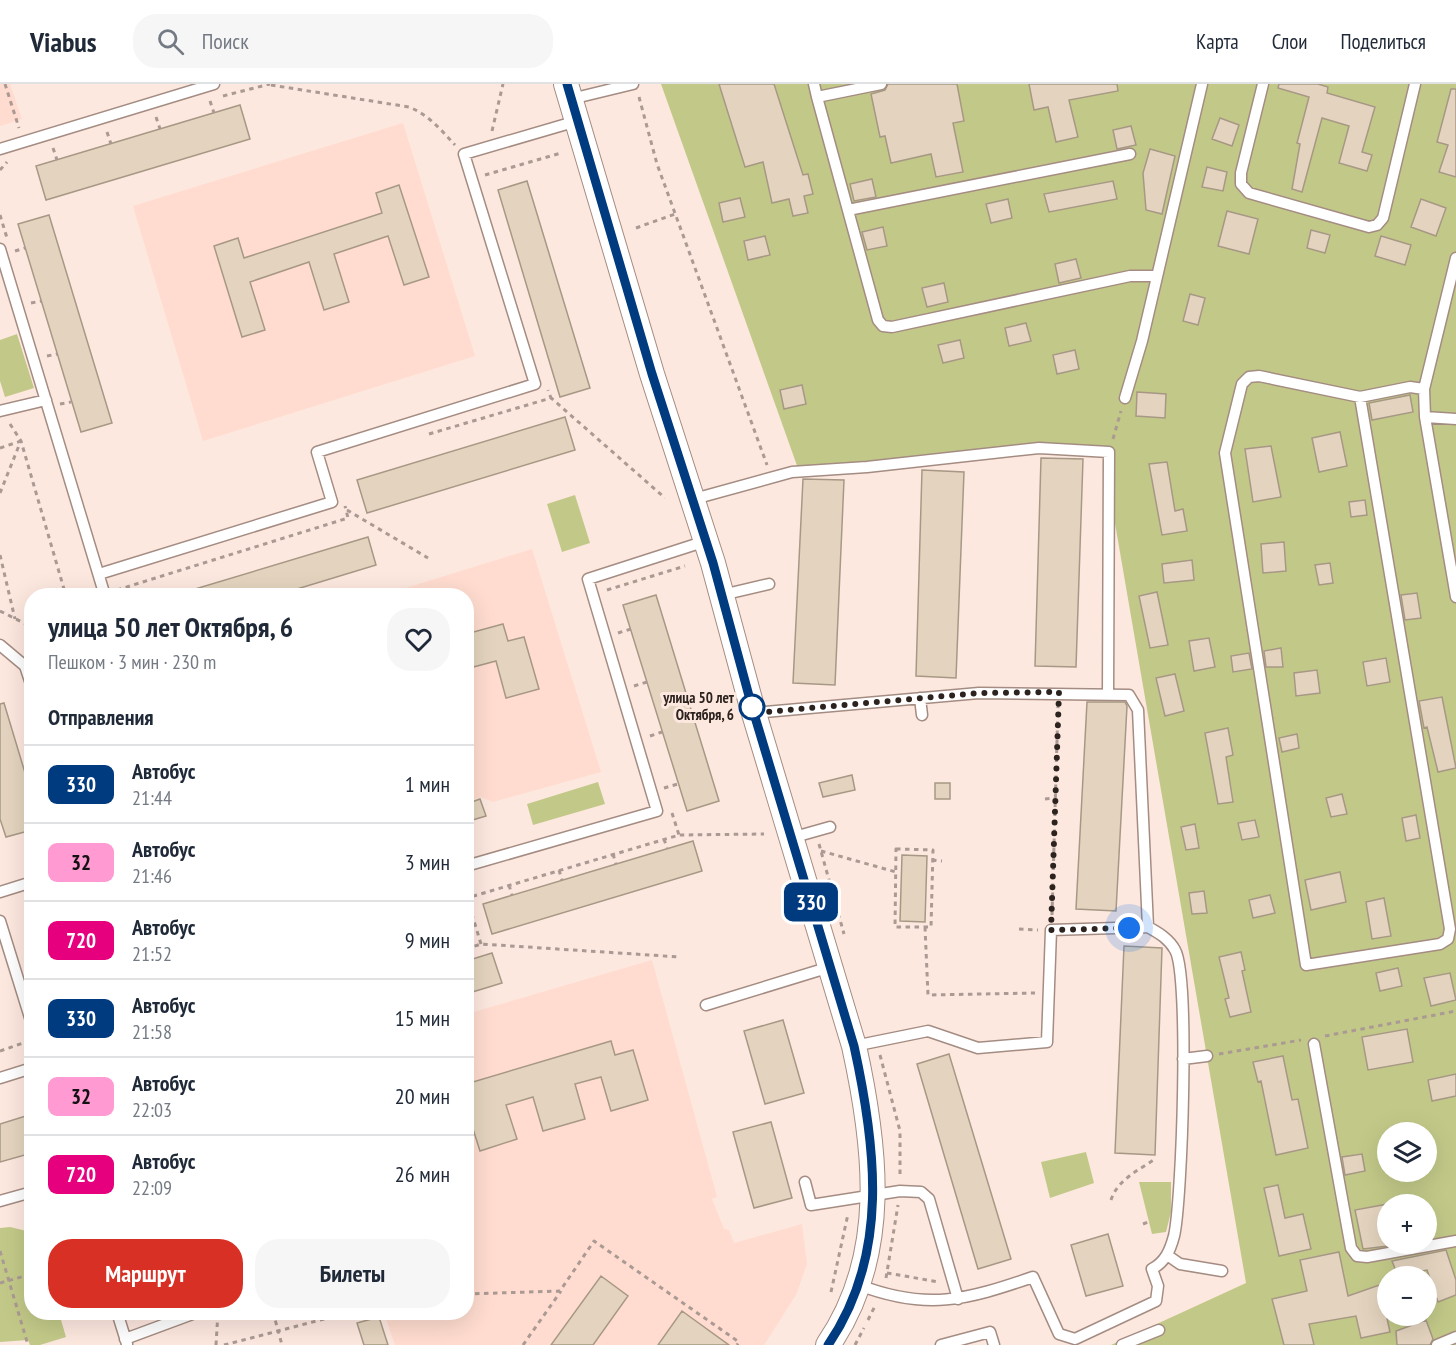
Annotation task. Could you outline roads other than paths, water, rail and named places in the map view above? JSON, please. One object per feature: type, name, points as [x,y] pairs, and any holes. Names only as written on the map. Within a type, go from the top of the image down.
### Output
[{"type":"street","points":[[572,102],[652,374],[694,499],[754,713],[854,1046],[869,1117],[862,1196],[868,1244],[859,1285],[844,1322],[828,1345]]},
{"type":"lane","points":[[0,149],[214,84]]},
{"type":"lane","points":[[104,573],[338,501],[317,452],[536,384],[464,154],[488,147],[572,102],[633,84]]},
{"type":"lane","points":[[814,84],[878,320],[883,326],[892,327],[1130,276],[1157,276]]},
{"type":"lane","points":[[817,97],[881,84]]},
{"type":"lane","points":[[1125,398],[1157,276],[1202,84]]},
{"type":"lane","points":[[1263,84],[1240,173],[1241,184],[1249,193],[1369,226],[1377,225],[1383,218],[1415,84]]},
{"type":"lane","points":[[848,210],[1130,154]]},
{"type":"lane","points":[[4,246],[104,573],[105,588]]},
{"type":"lane","points":[[1456,258],[1424,388],[1425,417],[1456,597]]},
{"type":"lane","points":[[1360,397],[1450,929],[1448,939],[1440,944],[1306,965],[1225,453],[1242,384],[1249,377],[1259,376],[1360,397],[1410,387],[1424,388]]},
{"type":"lane","points":[[1,410],[51,398]]},
{"type":"lane","points":[[1425,417],[1456,419]]},
{"type":"lane","points":[[694,499],[792,472],[867,468],[1039,448],[1109,452],[1108,694]]},
{"type":"lane","points":[[474,864],[657,811],[588,579],[706,542]]},
{"type":"lane","points":[[722,595],[769,584]]},
{"type":"lane","points":[[0,645],[24,665]]},
{"type":"lane","points":[[754,713],[979,693],[1059,692],[1129,695],[1138,710],[1148,927]]},
{"type":"lane","points":[[920,698],[922,715]]},
{"type":"lane","points":[[791,838],[830,827]]},
{"type":"lane","points":[[0,892],[24,884]]},
{"type":"lane","points":[[0,921],[24,998]]},
{"type":"lane","points":[[854,1046],[928,1031],[978,1048],[1047,1042],[1051,930],[1148,927],[1162,934],[1176,951],[1182,979],[1183,1059],[1178,1210],[1174,1237],[1167,1255],[1161,1264],[1152,1269],[1158,1286],[1155,1300],[1075,1339],[1059,1334],[1033,1278],[957,1299],[933,1302],[893,1297],[859,1285]]},
{"type":"lane","points":[[706,1005],[830,967]]},
{"type":"lane","points":[[1314,1044],[1351,1248],[1357,1256],[1367,1257],[1456,1241]]},
{"type":"lane","points":[[1183,1059],[1207,1056]]},
{"type":"lane","points":[[0,1078],[24,1070]]},
{"type":"lane","points":[[805,1182],[811,1205],[862,1196],[921,1192],[929,1199],[957,1299]]},
{"type":"lane","points":[[0,1201],[24,1194]]},
{"type":"lane","points":[[1167,1255],[1180,1264],[1222,1271]]},
{"type":"lane","points":[[119,1320],[126,1342],[179,1320]]},
{"type":"lane","points":[[1122,1345],[1159,1330]]},
{"type":"lane","points":[[941,1345],[990,1332],[994,1345]]},
{"type":"lane","points":[[1437,1345],[1456,1337]]},
{"type":"place","name":"улица 50 лет Октября, 6","points":[[752,707]]}]
